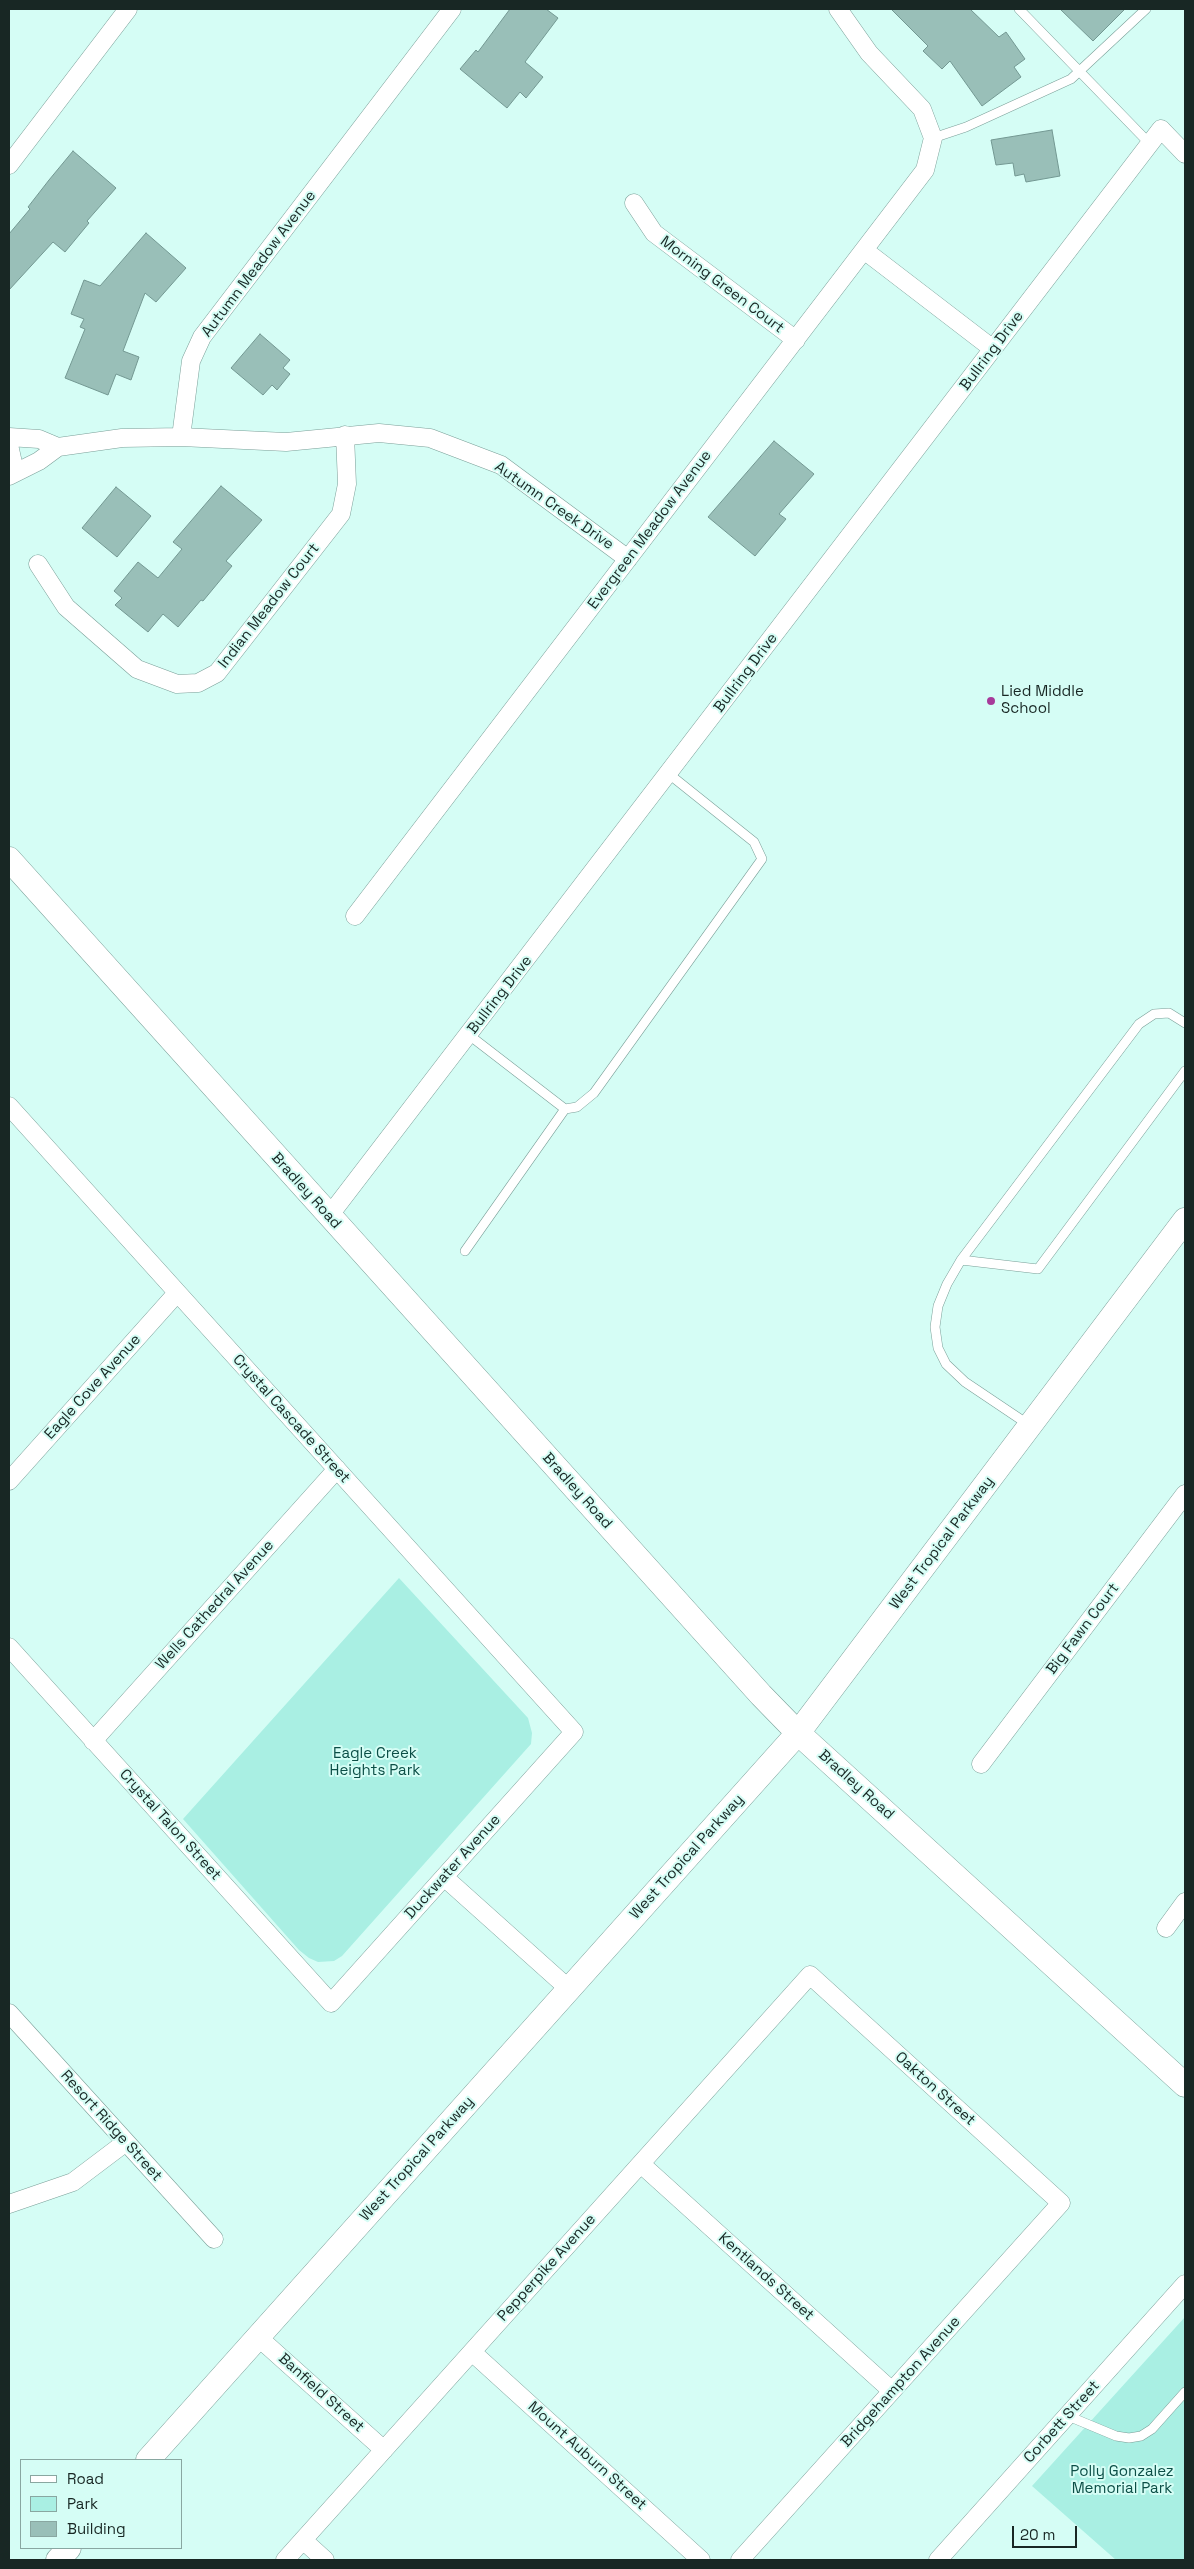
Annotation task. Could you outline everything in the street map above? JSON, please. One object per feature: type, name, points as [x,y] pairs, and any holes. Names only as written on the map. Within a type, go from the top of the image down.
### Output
[{"type":"street","points":[[9,165],[128,9]]},
{"type":"street","name":"Autumn Meadow Avenue","points":[[181,437],[191,361],[202,337],[452,9]]},
{"type":"street","points":[[838,9],[870,53],[922,109],[933,138]]},
{"type":"street","name":"Bullring Drive","points":[[329,1216],[1161,130],[1185,154]]},
{"type":"street","name":"Evergreen Meadow Avenue","points":[[355,916],[925,170],[933,138]]},
{"type":"street","name":"Morning Green Court","points":[[634,203],[654,233],[796,340]]},
{"type":"street","points":[[864,250],[994,349]]},
{"type":"street","name":"Autumn Creek Drive","points":[[181,437],[286,442],[380,433],[430,438],[501,465],[628,559]]},
{"type":"street","name":"Indian Meadow Court","points":[[38,564],[66,607],[137,669],[177,684],[198,683],[217,673],[340,514],[347,484],[345,435]]},
{"type":"street","points":[[9,437],[39,439],[58,447]]},
{"type":"street","points":[[9,476],[40,461],[58,447],[122,438],[181,437]]},
{"type":"street","points":[[9,445],[13,463],[9,476]]},
{"type":"street","name":"Bradley Road","points":[[9,859],[761,1695],[798,1733],[1185,2085]]},
{"type":"street","name":"Crystal Cascade Street","points":[[12,1117],[177,1293],[574,1732]]},
{"type":"street","name":"West Tropical Parkway","points":[[149,2459],[798,1733],[1185,1220]]},
{"type":"street","name":"Eagle Cove Avenue","points":[[9,1481],[177,1293]]},
{"type":"street","name":"Wells Cathedral Avenue","points":[[93,1740],[337,1469]]},
{"type":"street","name":"Big Fawn Court","points":[[981,1764],[1185,1494]]},
{"type":"street","name":"Crystal Talon Street","points":[[9,1647],[331,2003]]},
{"type":"street","name":"Duckwater Avenue","points":[[331,2003],[574,1732]]},
{"type":"street","points":[[444,1877],[569,1989]]},
{"type":"street","points":[[1166,1928],[1185,1902]]},
{"type":"street","name":"Pepperpike Avenue","points":[[285,2560],[810,1975]]},
{"type":"street","name":"Oakton Street","points":[[810,1975],[1061,2203]]},
{"type":"street","name":"Resort Ridge Street","points":[[9,2013],[214,2239]]},
{"type":"street","points":[[9,2204],[73,2182],[126,2142]]},
{"type":"street","name":"Kentlands Street","points":[[641,2164],[892,2391]]},
{"type":"street","name":"Bridgehampton Avenue","points":[[740,2560],[1061,2203]]},
{"type":"street","name":"Corbett Street","points":[[938,2560],[1185,2284]]},
{"type":"street","name":"Banfield Street","points":[[258,2337],[384,2450]]},
{"type":"street","name":"Mount Auburn Street","points":[[472,2352],[701,2560]]},
{"type":"street","points":[[303,2540],[325,2560]]},
{"type":"street","points":[[58,2560],[68,2549]]},
{"type":"lane","points":[[1019,9],[1150,144]]},
{"type":"lane","points":[[933,138],[966,127],[1071,79],[1146,9]]},
{"type":"lane","points":[[464,1251],[565,1109],[577,1107],[594,1093],[762,859],[754,842],[669,774]]},
{"type":"lane","points":[[1030,1426],[965,1382],[946,1364],[938,1348],[934,1327],[938,1306],[947,1284],[961,1260],[1138,1024],[1154,1014],[1168,1013],[1185,1023]]},
{"type":"lane","points":[[469,1035],[565,1109]]},
{"type":"lane","points":[[961,1260],[1038,1269],[1185,1071]]},
{"type":"lane","points":[[1068,2416],[1116,2436],[1129,2438],[1141,2436],[1152,2429],[1185,2392]]},
{"type":"green space","name":"Eagle Creek Heights Park","points":[[399,1578],[528,1718],[532,1733],[531,1744],[342,1956],[334,1961],[318,1962],[299,1950],[183,1819]]},
{"type":"green space","name":"Polly Gonzalez Memorial Park","points":[[1185,2317],[1185,2560],[1116,2560],[1032,2486]]},
{"type":"building","points":[[510,9],[546,9],[558,18],[525,62],[543,77],[526,98],[520,92],[507,108],[460,69],[476,50],[478,52]]},
{"type":"building","points":[[891,9],[970,9],[999,37],[1006,32],[1025,59],[1014,67],[1021,77],[982,106],[950,61],[942,69],[923,51],[928,46]]},
{"type":"building","points":[[1060,9],[1125,9],[1093,41]]},
{"type":"building","points":[[1052,130],[1060,176],[1026,182],[1024,174],[1015,176],[1013,163],[996,165],[991,140]]},
{"type":"building","points":[[73,151],[116,188],[87,221],[89,223],[65,252],[53,242],[9,290],[9,234]]},
{"type":"building","points":[[146,233],[186,268],[156,302],[145,293],[123,351],[139,357],[131,380],[116,374],[108,395],[65,378],[85,329],[80,327],[84,319],[71,314],[84,280],[100,286]]},
{"type":"building","points":[[260,334],[290,360],[283,368],[290,374],[277,390],[272,385],[263,395],[231,368]]},
{"type":"building","points":[[774,441],[814,474],[779,514],[786,519],[755,556],[708,517]]},
{"type":"building","points":[[221,486],[262,520],[226,561],[232,566],[178,627],[163,614],[148,632],[115,605],[122,598],[114,591],[138,562],[158,578],[182,549],[173,542]]},
{"type":"building","points":[[116,487],[151,516],[117,557],[82,528]]},
{"type":"place","name":"Lied Middle School","points":[[991,701]]}]
